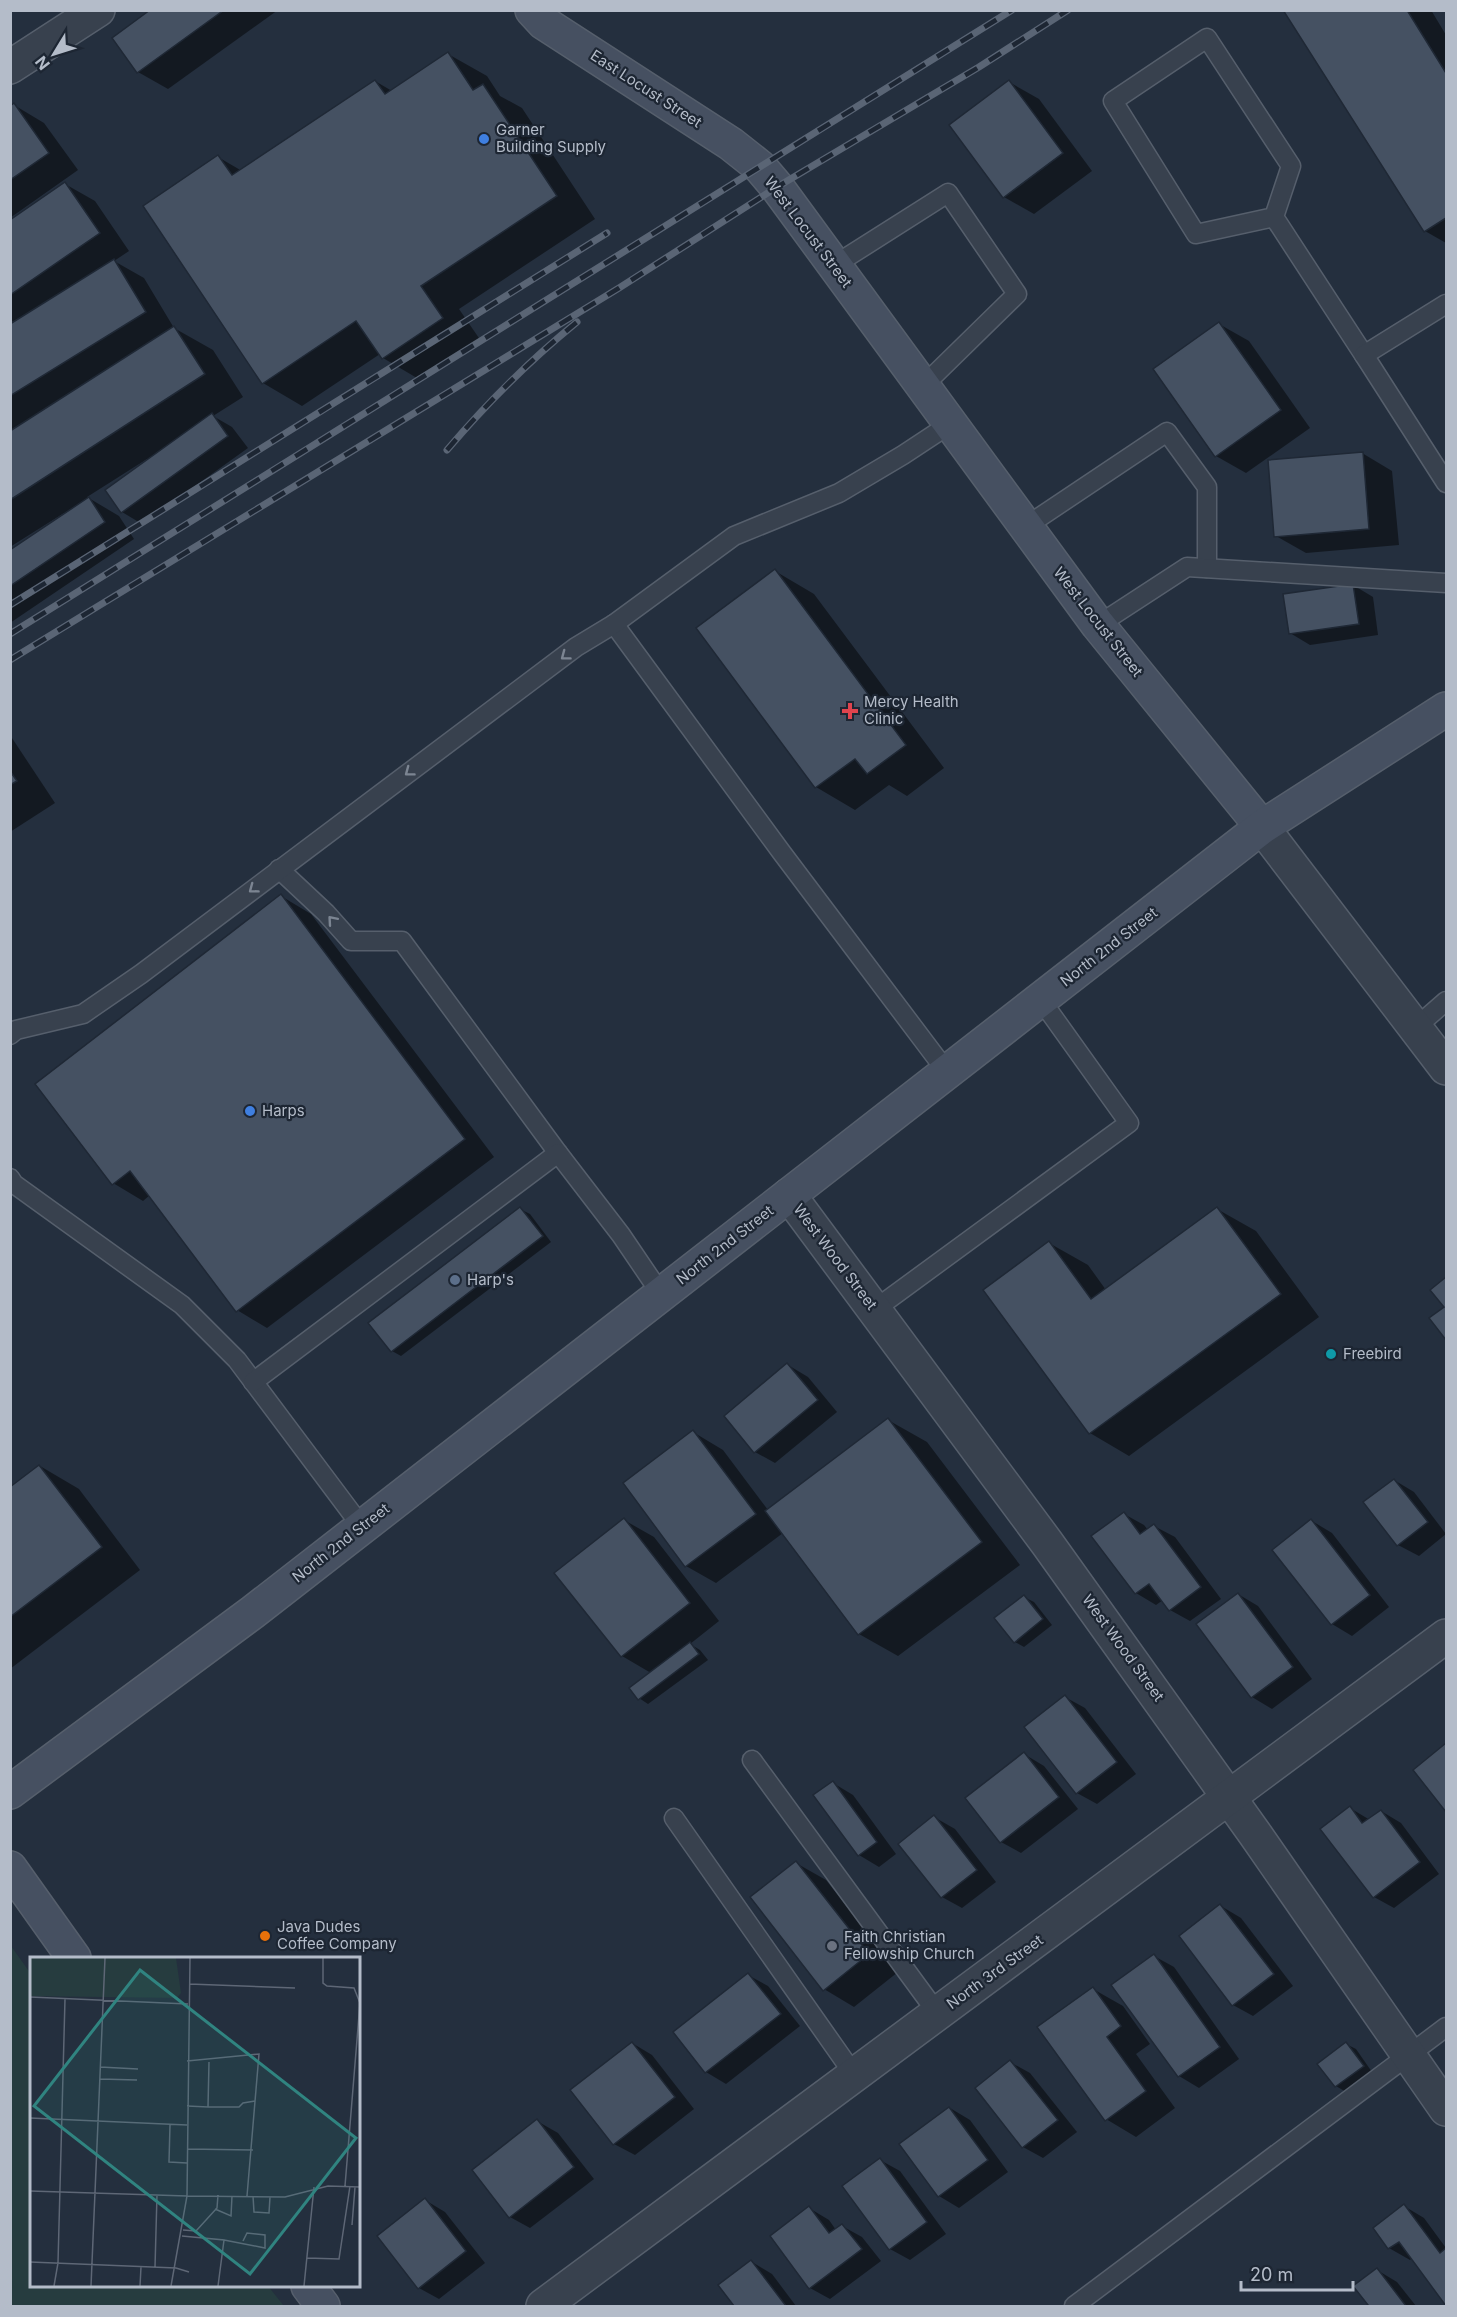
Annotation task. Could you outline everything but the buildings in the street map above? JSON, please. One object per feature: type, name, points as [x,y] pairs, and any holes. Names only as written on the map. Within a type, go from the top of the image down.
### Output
[{"type":"main road","name":"East Locust Street","points":[[532,10],[544,23],[731,144],[759,167]]},
{"type":"main road","name":"West Locust Street","points":[[759,167],[777,187],[833,266],[924,385],[950,424],[1098,625],[1262,826]]},
{"type":"main road","name":"North 2nd Street","points":[[10,1792],[243,1619],[1262,826],[1446,709]]},
{"type":"main road","points":[[10,1868],[73,1957]]},
{"type":"main road","points":[[309,2287],[323,2307]]},
{"type":"street","points":[[10,67],[98,10]]},
{"type":"street","name":"West Locust Street","points":[[1262,826],[1446,1068]]},
{"type":"street","name":"West Wood Street","points":[[789,1194],[1047,1543],[1230,1798],[1446,2109]]},
{"type":"street","name":"North 3rd Street","points":[[543,2307],[1446,1636]]},
{"type":"lane","points":[[1207,38],[1291,166],[1274,217],[1196,234],[1113,101],[1207,38]]},
{"type":"lane","points":[[833,266],[948,193],[1017,294],[924,385]]},
{"type":"lane","points":[[1274,217],[1446,483]]},
{"type":"lane","points":[[1364,355],[1446,304]]},
{"type":"lane","points":[[10,1035],[16,1030],[83,1014],[141,974],[576,647],[614,624],[734,536],[839,493],[950,424]]},
{"type":"lane","points":[[1025,527],[1167,432],[1207,487],[1207,568]]},
{"type":"lane","points":[[1098,625],[1187,567],[1446,583]]},
{"type":"lane","points":[[614,624],[782,854],[947,1072]]},
{"type":"lane","points":[[279,869],[326,913],[351,941],[402,941],[621,1235],[662,1294]]},
{"type":"lane","points":[[874,1310],[1129,1123],[1041,1000]]},
{"type":"lane","points":[[1415,1028],[1446,1001]]},
{"type":"lane","points":[[254,1382],[558,1153]]},
{"type":"lane","points":[[10,1178],[14,1184],[182,1305],[237,1360],[362,1527]]},
{"type":"lane","points":[[752,1760],[938,2014]]},
{"type":"lane","points":[[674,1818],[855,2076]]},
{"type":"lane","points":[[1074,2307],[1446,2027]]},
{"type":"green space","points":[[11,1946],[30,1973],[30,2287],[269,2287],[284,2306],[11,2306]]},
{"type":"railway","points":[[10,634],[1012,10]]},
{"type":"railway","points":[[10,660],[619,288],[777,187],[979,67],[1068,10]]},
{"type":"railway","points":[[10,605],[607,233]]},
{"type":"railway","points":[[447,450],[509,383],[577,322]]},
{"type":"place","name":"Garner Building Supply","points":[[484,139]]},
{"type":"place","name":"Mercy Health Clinic","points":[[850,711]]},
{"type":"place","name":"Harps","points":[[250,1111]]},
{"type":"place","name":"Harp's","points":[[455,1280]]},
{"type":"place","name":"Freebird","points":[[1331,1354]]},
{"type":"place","name":"Java Dudes Coffee Company","points":[[265,1936]]},
{"type":"place","name":"Faith Christian Fellowship Church","points":[[832,1946]]}]
